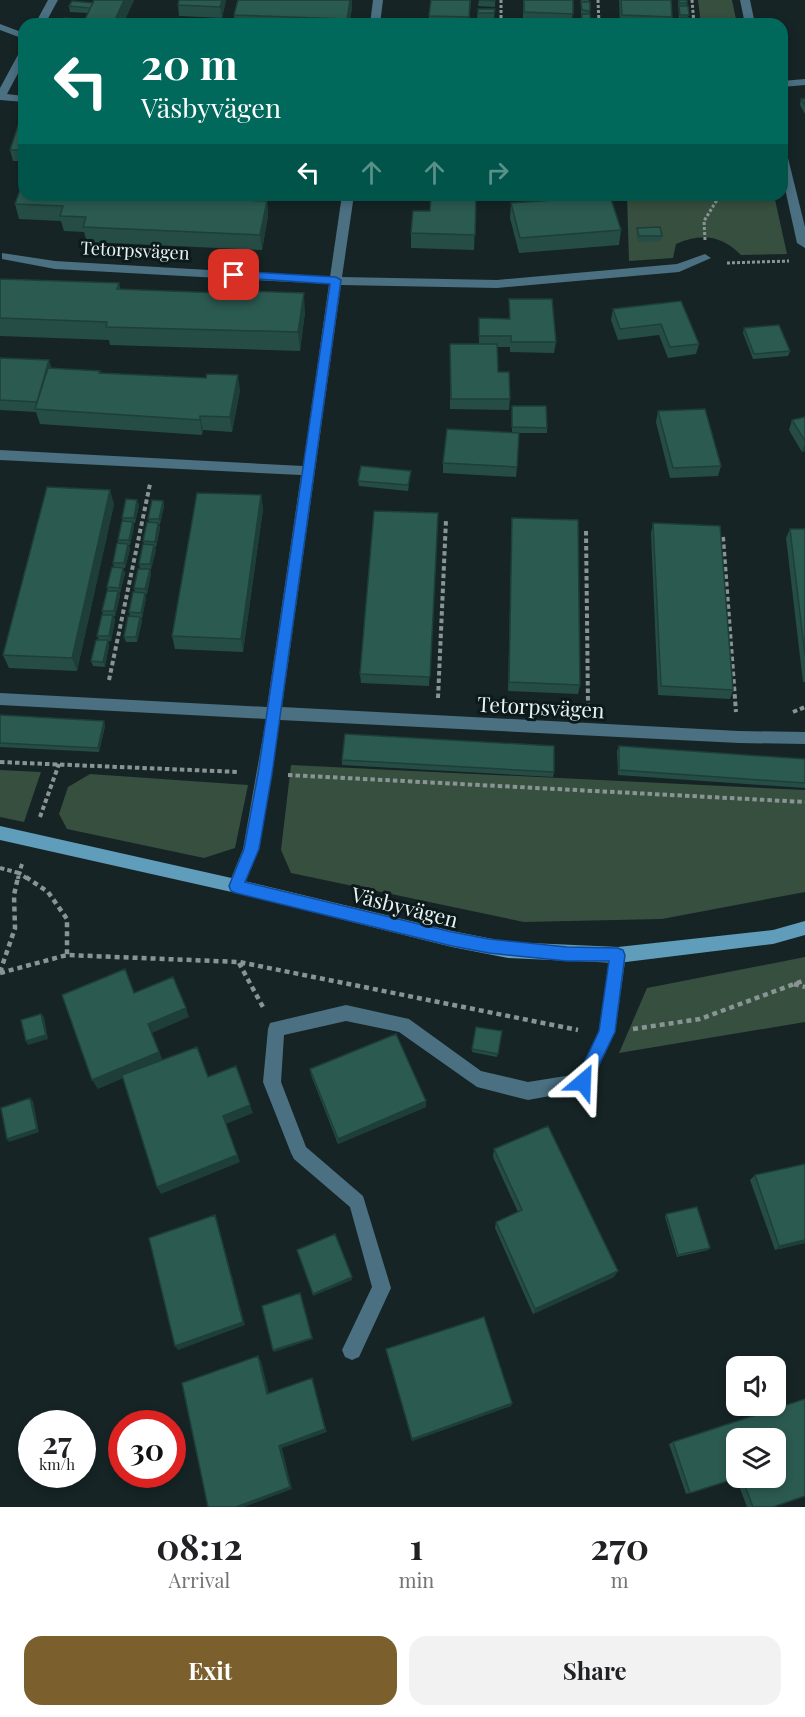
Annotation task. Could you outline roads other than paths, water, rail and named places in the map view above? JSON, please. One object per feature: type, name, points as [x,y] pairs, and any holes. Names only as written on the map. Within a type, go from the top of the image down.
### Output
[{"type":"street","points":[[43,18],[53,0]]},
{"type":"street","points":[[376,18],[378,0]]},
{"type":"street","points":[[745,0],[749,18]]},
{"type":"street","points":[[0,27],[18,34]]},
{"type":"street","points":[[18,64],[0,97],[18,98]]},
{"type":"street","points":[[788,83],[805,82]]},
{"type":"street","points":[[788,178],[804,243]]},
{"type":"street","points":[[236,886],[252,849],[265,774],[347,201]]},
{"type":"street","name":"Tetorpsvägen","points":[[6,256],[55,265],[336,280],[497,284],[616,276],[679,268],[705,258]]},
{"type":"street","points":[[0,455],[309,471]]},
{"type":"street","name":"Tetorpsvägen","points":[[0,699],[589,730],[805,738]]},
{"type":"street","name":"Väsbyvägen","points":[[0,833],[496,948],[567,954],[618,955],[773,937],[805,928]]},
{"type":"street","points":[[352,1350],[382,1288],[357,1202],[300,1153],[272,1082],[276,1029],[346,1013],[403,1025],[477,1079],[528,1091],[583,1082],[607,1032],[618,955]]}]
